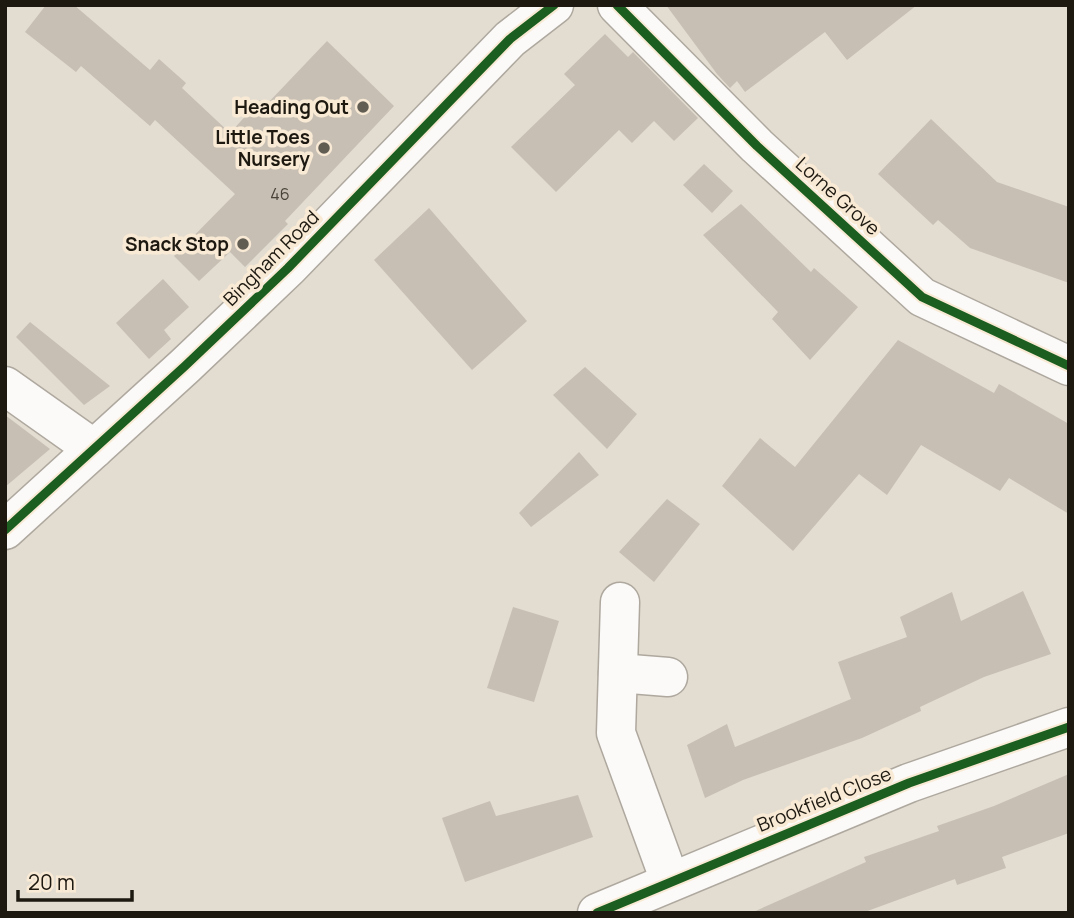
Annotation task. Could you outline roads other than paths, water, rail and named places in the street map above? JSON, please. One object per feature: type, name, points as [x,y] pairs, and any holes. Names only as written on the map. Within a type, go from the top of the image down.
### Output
[{"type":"street","name":"Bingham Road","points":[[5,530],[288,268],[510,39],[554,5]]},
{"type":"street","name":"Lorne Grove","points":[[617,5],[757,146],[922,297],[1069,366]]},
{"type":"street","points":[[5,386],[94,449]]},
{"type":"street","points":[[620,602],[616,733],[670,881]]},
{"type":"street","points":[[618,673],[668,677]]},
{"type":"street","name":"Brookfield Close","points":[[597,913],[909,783],[1069,727]]},
{"type":"place","name":"Heading Out","points":[[363,107]]},
{"type":"place","name":"Little Toes Nursery","points":[[324,148]]},
{"type":"place","name":"Snack Stop","points":[[243,244]]}]
